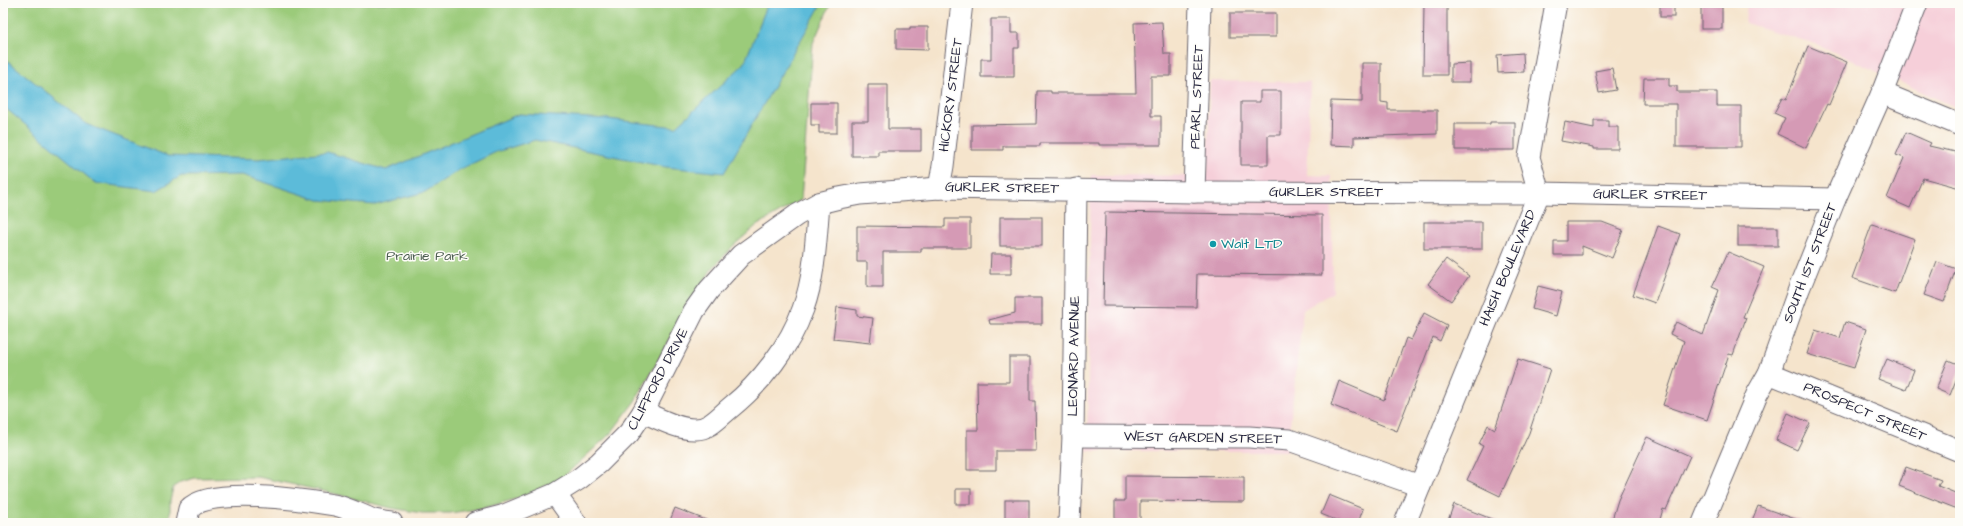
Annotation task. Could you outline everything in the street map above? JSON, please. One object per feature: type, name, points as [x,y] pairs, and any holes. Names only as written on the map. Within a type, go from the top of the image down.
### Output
[{"type":"street","name":"HICKORY STREET","points":[[939,188],[943,166],[962,3]]},
{"type":"street","name":"PEARL STREET","points":[[1194,192],[1200,3]]},
{"type":"street","name":"HAISH BOULEVARD","points":[[1405,523],[1540,192],[1529,157],[1556,3]]},
{"type":"street","name":"SOUTH 1ST STREET","points":[[1703,523],[1757,394],[1769,372],[1799,289],[1835,199],[1882,93],[1917,3]]},
{"type":"street","points":[[1882,93],[1960,125]]},
{"type":"street","name":"GURLER STREET","points":[[819,203],[860,194],[939,188],[1194,192],[1540,192],[1835,199]]},
{"type":"street","name":"LEONARD AVENUE","points":[[1069,523],[1073,436],[1076,190]]},
{"type":"street","points":[[643,412],[685,428],[695,430],[706,428],[737,402],[766,372],[790,338],[803,308],[814,250],[819,203]]},
{"type":"street","name":"CLIFFORD DRIVE","points":[[475,523],[502,516],[555,494],[580,479],[615,448],[629,433],[643,412],[694,311],[710,290],[741,255],[797,215],[819,203]]},
{"type":"street","name":"PROSPECT STREET","points":[[1769,372],[1960,451]]},
{"type":"street","name":"WEST GARDEN STREET","points":[[1073,436],[1249,437],[1289,440],[1420,486]]},
{"type":"street","points":[[555,494],[576,523]]},
{"type":"street","points":[[186,523],[189,509],[199,500],[220,497],[284,498],[336,505],[373,520],[392,523]]},
{"type":"shaded area","points":[[1747,3],[1960,3],[1960,109],[1816,44],[1745,23]]},
{"type":"shaded area","points":[[1210,81],[1310,82],[1307,175],[1331,176],[1333,292],[1303,310],[1287,451],[1087,451],[1091,175],[1207,176]]},
{"type":"green space","name":"Prairie Park","points":[[3,3],[831,3],[813,43],[801,200],[756,226],[733,246],[711,270],[692,300],[635,401],[611,433],[562,478],[522,497],[484,508],[450,513],[422,513],[391,508],[332,493],[258,477],[195,478],[180,482],[173,488],[170,501],[170,523],[3,523]]},
{"type":"water","points":[[768,3],[822,3],[724,173],[666,167],[535,140],[496,152],[459,170],[425,192],[375,205],[319,200],[242,175],[181,176],[156,191],[95,183],[3,106],[3,57],[86,124],[168,156],[259,159],[327,152],[386,170],[519,114],[608,119],[676,127],[744,64]]},
{"type":"building","points":[[1424,3],[1447,3],[1447,75],[1423,75]]},
{"type":"building","points":[[1660,3],[1674,3],[1674,17],[1660,17]]},
{"type":"building","points":[[1701,3],[1722,3],[1722,29],[1701,29]]},
{"type":"building","points":[[1230,13],[1276,13],[1276,37],[1230,37]]},
{"type":"building","points":[[991,19],[1011,19],[1011,33],[1019,33],[1019,48],[1014,48],[1014,77],[981,77],[981,59],[991,59]]},
{"type":"building","points":[[1162,22],[1164,54],[1171,54],[1171,76],[1151,76],[1151,116],[1161,116],[1161,145],[1040,143],[1040,146],[1003,146],[1003,150],[972,150],[972,125],[1036,124],[1037,91],[1051,91],[1051,93],[1136,93],[1134,23]]},
{"type":"building","points":[[910,27],[928,27],[928,50],[896,49],[896,29],[910,29]]},
{"type":"building","points":[[1808,46],[1847,62],[1829,105],[1827,104],[1806,148],[1777,134],[1785,118],[1774,113],[1782,98],[1786,100]]},
{"type":"building","points":[[1523,53],[1524,72],[1498,73],[1497,55]]},
{"type":"building","points":[[1362,63],[1381,63],[1381,102],[1388,103],[1388,110],[1437,110],[1437,134],[1354,137],[1354,146],[1330,145],[1331,101],[1362,102]]},
{"type":"building","points":[[1470,63],[1470,82],[1451,82],[1451,64]]},
{"type":"building","points":[[1612,68],[1616,90],[1599,93],[1595,71]]},
{"type":"building","points":[[1644,78],[1669,78],[1669,86],[1677,86],[1677,92],[1717,92],[1717,106],[1741,106],[1741,147],[1676,147],[1676,104],[1643,104]]},
{"type":"building","points":[[868,85],[888,85],[888,129],[921,129],[921,151],[878,151],[878,156],[852,156],[852,121],[868,121]]},
{"type":"building","points":[[1260,91],[1281,91],[1281,135],[1268,135],[1268,165],[1241,165],[1241,102],[1260,102]]},
{"type":"building","points":[[811,103],[837,103],[837,133],[819,133],[819,125],[811,125]]},
{"type":"building","points":[[1594,120],[1608,120],[1608,127],[1618,127],[1618,149],[1594,149],[1594,147],[1561,141],[1565,122],[1594,128]]},
{"type":"building","points":[[1490,122],[1515,122],[1515,150],[1455,150],[1455,124],[1490,124]]},
{"type":"building","points":[[1906,132],[1931,143],[1929,146],[1960,153],[1960,188],[1923,178],[1910,208],[1887,198],[1904,158],[1896,155]]},
{"type":"building","name":"Walt LTD","points":[[1105,212],[1322,215],[1322,275],[1197,274],[1196,307],[1103,306]]},
{"type":"building","points":[[1000,217],[1042,217],[1042,246],[1000,246]]},
{"type":"building","points":[[945,219],[970,219],[970,248],[921,248],[921,252],[883,252],[883,287],[867,287],[867,262],[857,262],[857,226],[945,227]]},
{"type":"building","points":[[1424,222],[1482,222],[1482,249],[1424,249]]},
{"type":"building","points":[[1566,222],[1602,222],[1623,230],[1612,258],[1582,246],[1582,255],[1554,255],[1554,241],[1566,241]]},
{"type":"building","points":[[1872,224],[1915,239],[1895,293],[1852,278]]},
{"type":"building","points":[[1658,226],[1680,234],[1655,303],[1633,295]]},
{"type":"building","points":[[1738,227],[1778,227],[1778,246],[1738,246]]},
{"type":"building","points":[[1728,252],[1764,267],[1743,317],[1746,318],[1733,355],[1729,354],[1707,420],[1663,405],[1684,341],[1670,334],[1676,322],[1703,335],[1719,290],[1712,287]]},
{"type":"building","points":[[991,254],[1011,254],[1011,274],[990,274]]},
{"type":"building","points":[[1446,259],[1469,276],[1451,301],[1428,284]]},
{"type":"building","points":[[1937,262],[1956,269],[1944,302],[1924,295]]},
{"type":"building","points":[[1538,286],[1562,292],[1556,316],[1532,309]]},
{"type":"building","points":[[1015,298],[1042,298],[1042,324],[990,324],[989,320],[1015,313]]},
{"type":"building","points":[[837,307],[857,310],[857,316],[873,318],[870,343],[833,339]]},
{"type":"building","points":[[1424,313],[1447,325],[1440,341],[1433,337],[1397,431],[1331,405],[1339,381],[1384,400],[1406,338],[1411,340]]},
{"type":"building","points":[[1845,322],[1866,329],[1854,368],[1807,354],[1815,330],[1840,338]]},
{"type":"building","points":[[1009,357],[1030,357],[1030,401],[1035,401],[1036,451],[996,451],[996,470],[967,470],[967,430],[978,430],[977,382],[1009,382]]},
{"type":"building","points":[[1518,359],[1550,369],[1529,433],[1500,496],[1467,480],[1483,446],[1479,444],[1488,425],[1495,429]]},
{"type":"building","points":[[1887,359],[1914,370],[1906,390],[1878,379]]},
{"type":"building","points":[[1948,360],[1960,365],[1960,370],[1950,395],[1936,389]]},
{"type":"building","points":[[1788,413],[1810,423],[1797,450],[1776,440]]},
{"type":"building","points":[[1647,437],[1690,456],[1666,510],[1663,509],[1659,523],[1611,523],[1618,500]]},
{"type":"building","points":[[1906,467],[1941,480],[1938,486],[1960,495],[1960,510],[1899,486]]},
{"type":"building","points":[[1125,476],[1244,477],[1244,502],[1140,501],[1140,523],[1115,523],[1115,501],[1125,501]]},
{"type":"building","points":[[956,489],[971,489],[971,504],[956,504]]},
{"type":"building","points":[[1329,495],[1363,509],[1358,523],[1343,523],[1321,514]]},
{"type":"building","points":[[1005,500],[1029,500],[1029,523],[1005,523]]},
{"type":"building","points":[[1454,504],[1499,522],[1499,523],[1447,523]]},
{"type":"building","points":[[1758,506],[1801,521],[1800,523],[1751,523]]},
{"type":"building","points":[[675,508],[711,522],[711,523],[669,523]]},
{"type":"place","name":"Walt LTD","points":[[1213,244]]}]
